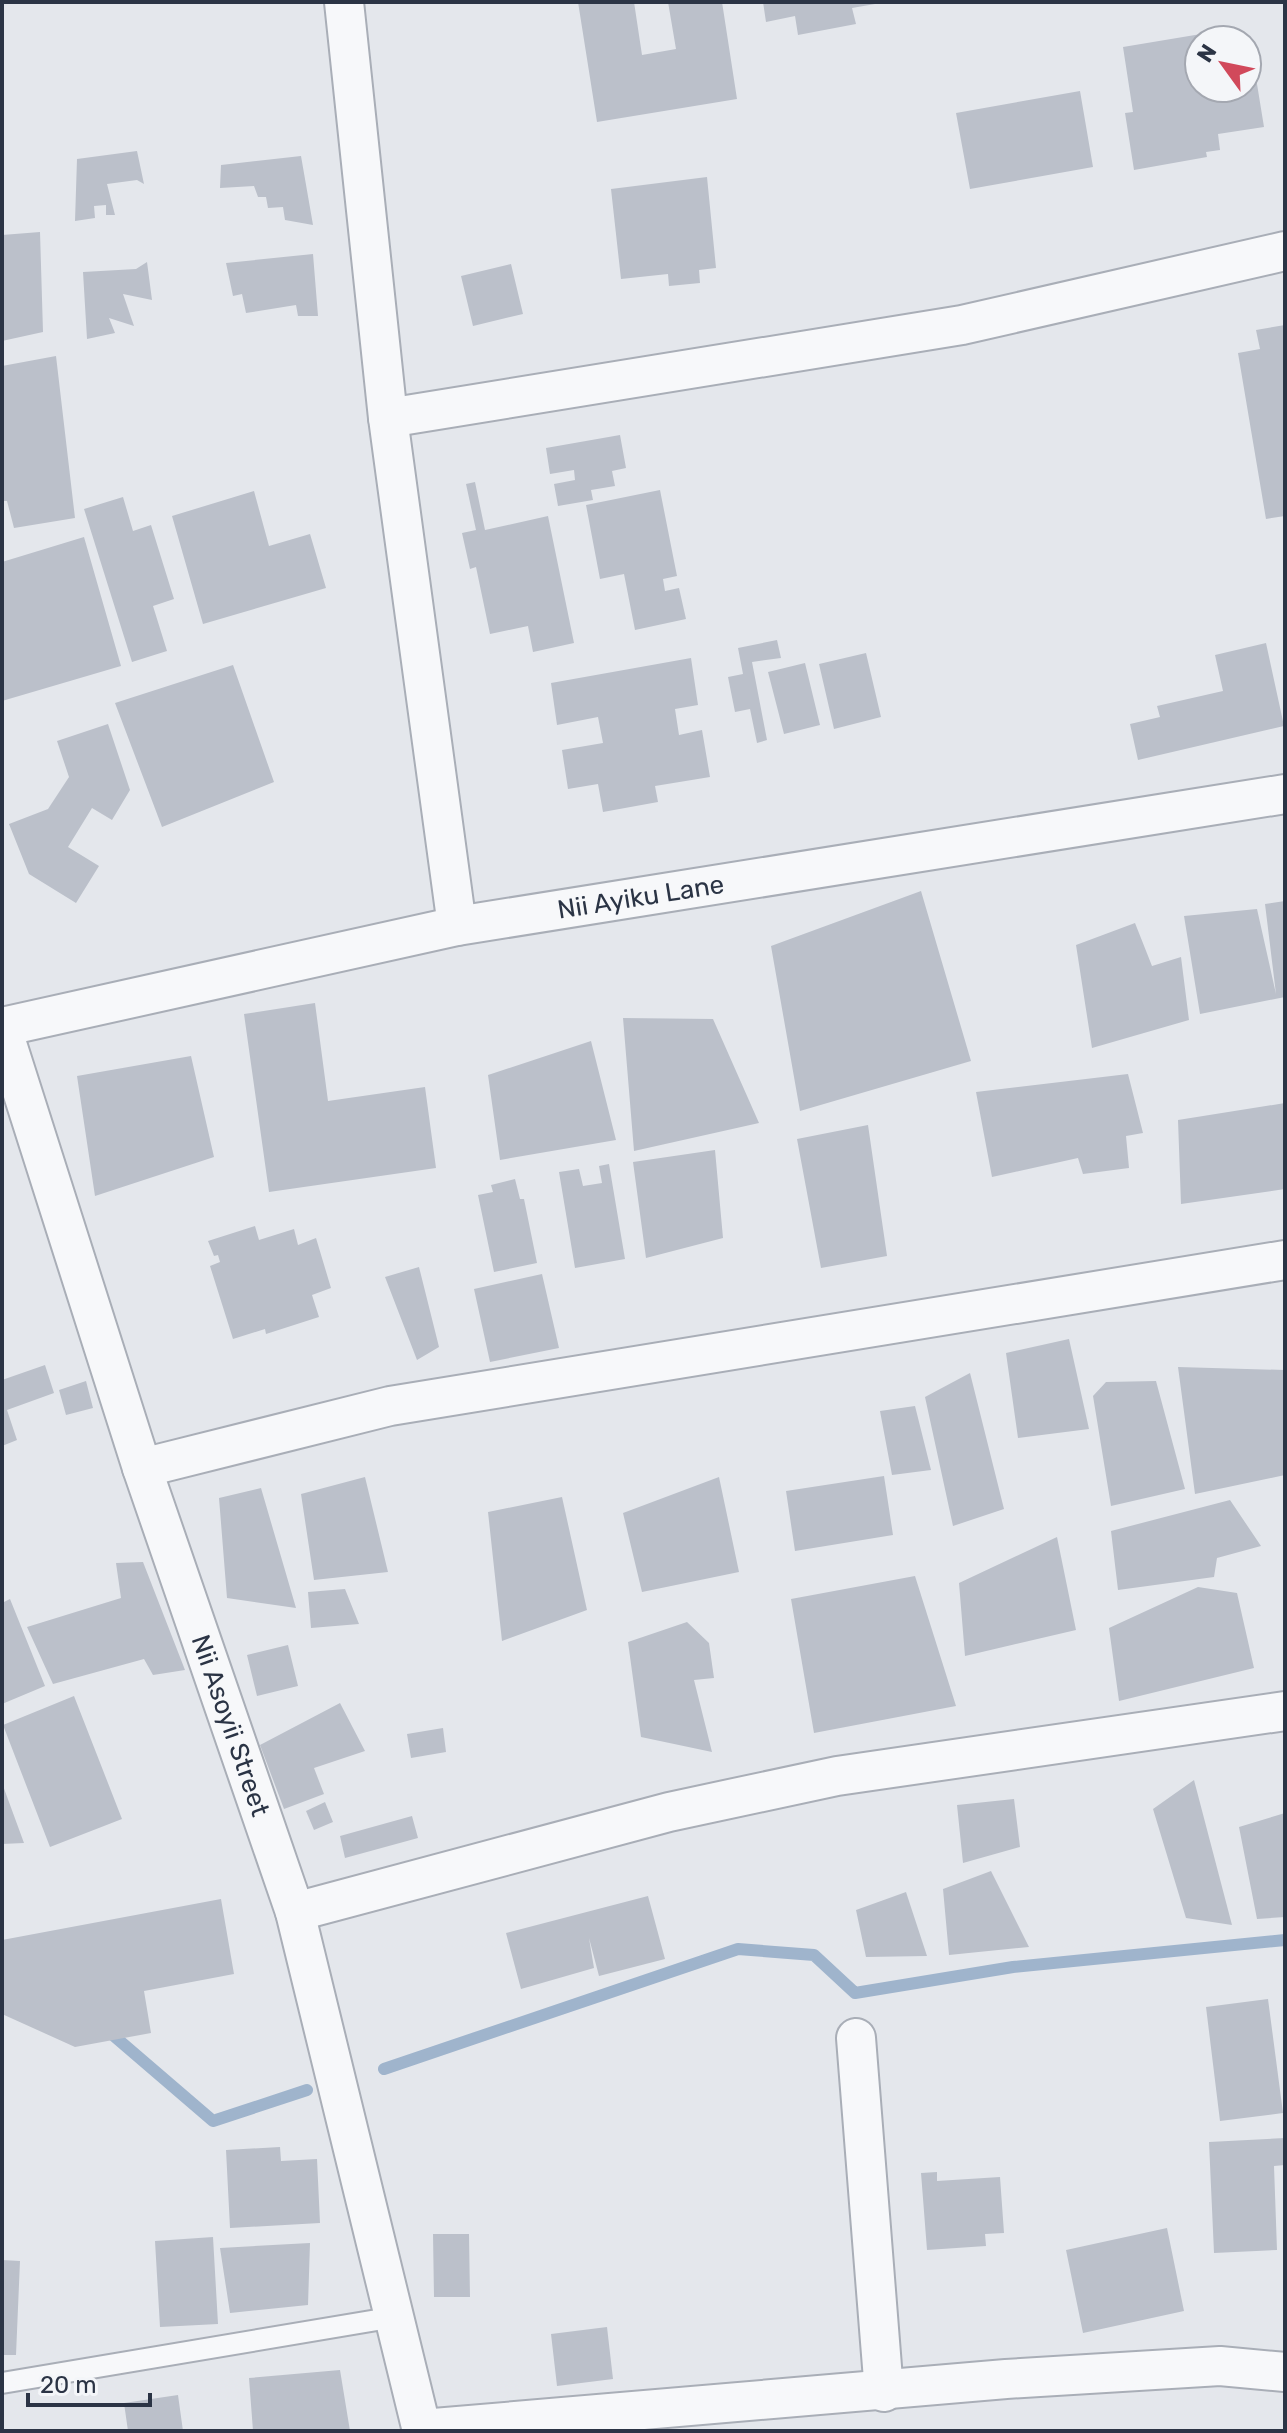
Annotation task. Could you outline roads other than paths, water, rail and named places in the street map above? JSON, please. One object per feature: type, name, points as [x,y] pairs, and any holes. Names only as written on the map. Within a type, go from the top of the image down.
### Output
[{"type":"street","points":[[344,2],[388,418],[457,926]]},
{"type":"street","points":[[388,418],[962,325],[1285,251]]},
{"type":"street","name":"Nii Ayiku Lane","points":[[2,1028],[457,926],[1285,794]]},
{"type":"street","name":"Nii Asoyii Street","points":[[2,1028],[142,1468],[295,1912],[422,2430]]},
{"type":"street","points":[[142,1468],[390,1406],[1285,1260]]},
{"type":"street","points":[[295,1912],[669,1812],[837,1776],[1285,1711]]},
{"type":"street","points":[[856,2038],[884,2392]]},
{"type":"street","points":[[422,2430],[1006,2379],[1220,2366],[1285,2372]]},
{"type":"lane","points":[[2,2383],[395,2317]]},
{"type":"waterway","points":[[384,2069],[738,1949],[814,1955],[855,1993],[1013,1967],[1285,1940]]},
{"type":"waterway","points":[[107,2030],[213,2121],[307,2090]]}]
